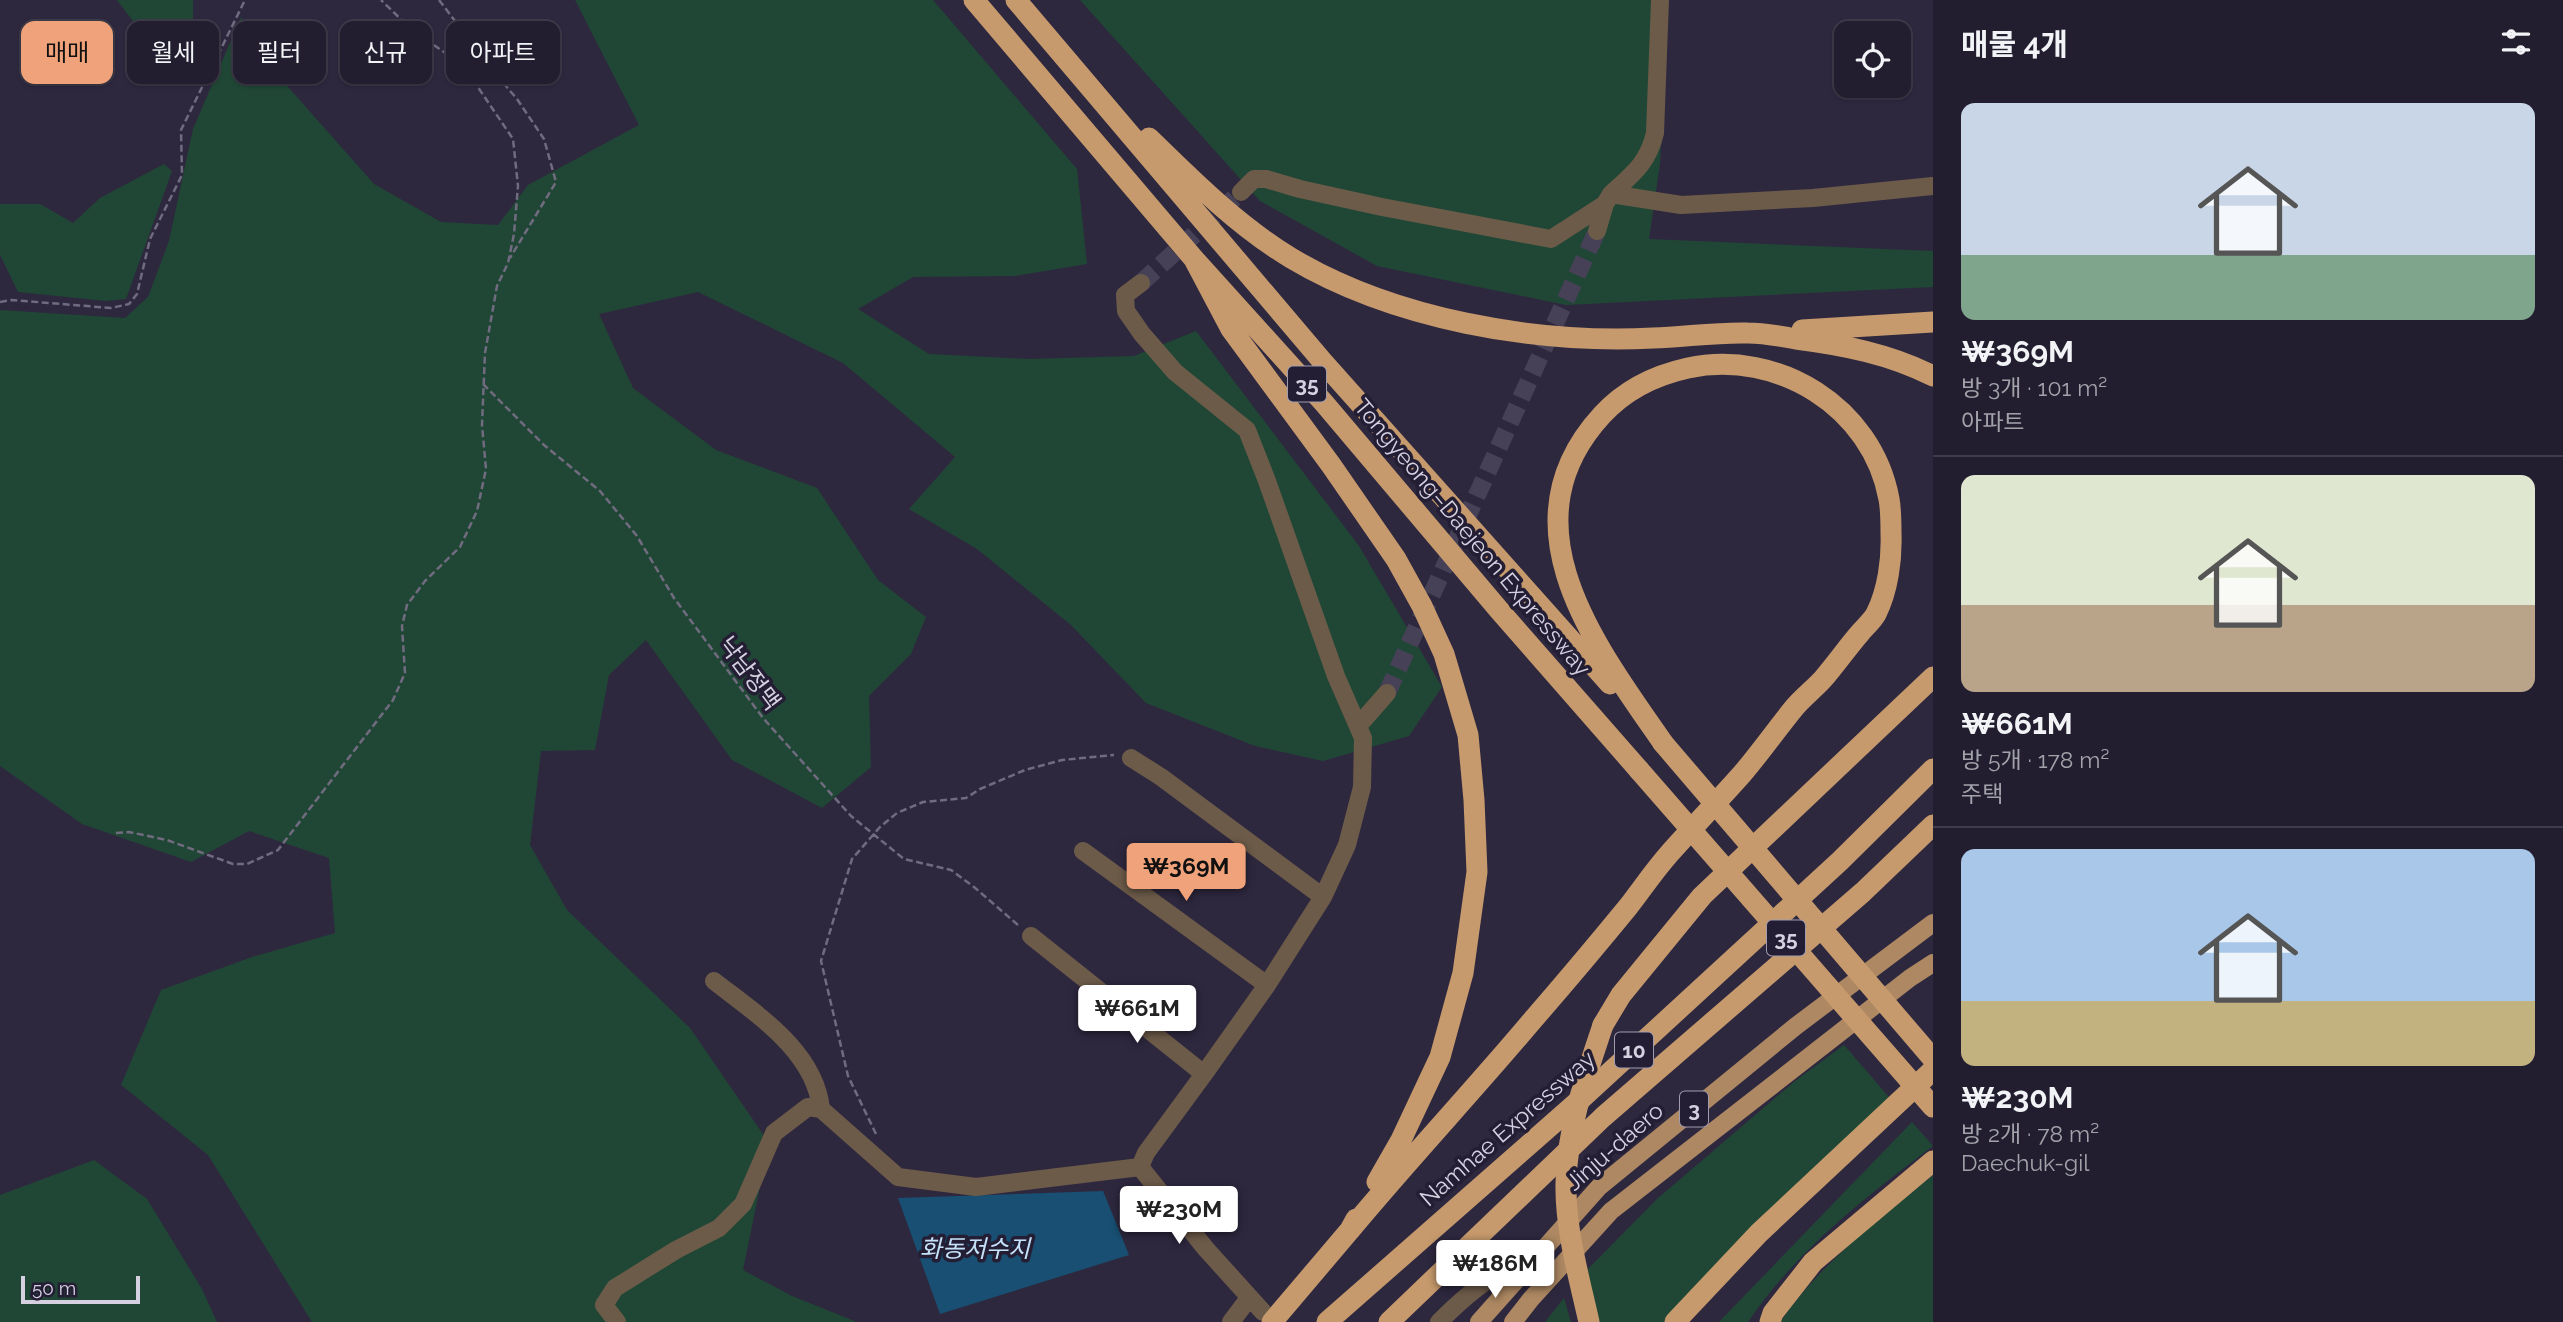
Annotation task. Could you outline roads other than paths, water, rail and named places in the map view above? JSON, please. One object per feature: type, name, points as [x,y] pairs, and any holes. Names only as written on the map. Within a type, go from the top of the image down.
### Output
[{"type":"highway","name":"Tongyeong–Daejeon Expressway","points":[[974,0],[1194,259],[1324,403],[1499,610],[1933,1107]]},
{"type":"highway","name":"Tongyeong–Daejeon Expressway","points":[[1016,0],[1323,362],[1662,743],[1933,1059]]},
{"type":"highway","points":[[1054,43],[1204,192],[1289,257],[1339,283],[1389,303],[1500,330],[1589,337],[1653,338],[1933,322]]},
{"type":"highway","points":[[1194,259],[1231,329],[1396,559],[1444,654],[1468,735],[1477,872],[1463,973],[1440,1057],[1401,1140],[1350,1230]]},
{"type":"highway","points":[[1752,332],[1847,346],[1933,376]]},
{"type":"highway","points":[[1267,1317],[1287,1306],[1422,1145],[1527,1027],[1665,859],[1742,775],[1795,706],[1834,667],[1875,614],[1892,557],[1890,502],[1884,479],[1871,450],[1844,415],[1817,392],[1790,377],[1765,368],[1716,363],[1651,379],[1610,407],[1578,445],[1568,467],[1559,508],[1558,536],[1561,561],[1575,604],[1617,677],[1662,743]]},
{"type":"highway","points":[[1589,1322],[1574,1251],[1566,1184],[1571,1130],[1603,1025],[1621,995],[1702,896],[1933,677]]},
{"type":"highway","name":"Namhae Expressway","points":[[1327,1322],[1582,1098],[1840,861],[1933,769]]},
{"type":"highway","name":"10","points":[[1389,1322],[1603,1117],[1863,892],[1933,825]]},
{"type":"highway","points":[[1675,1322],[1759,1233],[1933,1070]]},
{"type":"highway","points":[[1769,1322],[1813,1262],[1933,1161]]},
{"type":"main road","name":"Jinju-daero","points":[[1479,1322],[1599,1186],[1796,1026],[1933,923]]},
{"type":"main road","name":"Jinju-daero","points":[[1513,1322],[1611,1211],[1910,978],[1933,963]]},
{"type":"street","points":[[1241,192],[1254,179],[1266,179],[1382,208],[1551,239],[1608,199],[1639,169],[1651,151],[1655,134],[1660,0]]},
{"type":"street","points":[[1608,199],[1681,205],[1813,198],[1933,186]]},
{"type":"street","points":[[1597,231],[1608,199]]},
{"type":"street","points":[[1140,1167],[1146,1153],[1267,985],[1323,897],[1346,845],[1362,787],[1363,738],[1336,676],[1268,481],[1247,430],[1175,372],[1142,334],[1126,311],[1125,295],[1141,283]]},
{"type":"street","points":[[1358,726],[1387,693]]},
{"type":"street","points":[[1131,758],[1161,777],[1323,897]]},
{"type":"street","points":[[1083,851],[1267,985]]},
{"type":"street","points":[[1031,936],[1204,1074]]},
{"type":"street","points":[[714,981],[757,1014],[800,1058],[820,1094],[821,1109]]},
{"type":"street","points":[[617,1322],[604,1305],[615,1288],[676,1250],[719,1228],[743,1204],[775,1133],[808,1107],[821,1109],[898,1177],[976,1187],[1140,1167]]},
{"type":"street","points":[[1140,1167],[1267,1317]]},
{"type":"street","points":[[1439,1322],[1456,1304],[1513,1263],[1536,1255]]},
{"type":"street","points":[[1231,1322],[1249,1298]]},
{"type":"water","name":"화동저수지","points":[[1103,1191],[1129,1255],[940,1314],[898,1198]]},
{"type":"tunnel","points":[[1141,283],[1241,192]]},
{"type":"tunnel","points":[[1387,693],[1597,231]]}]
